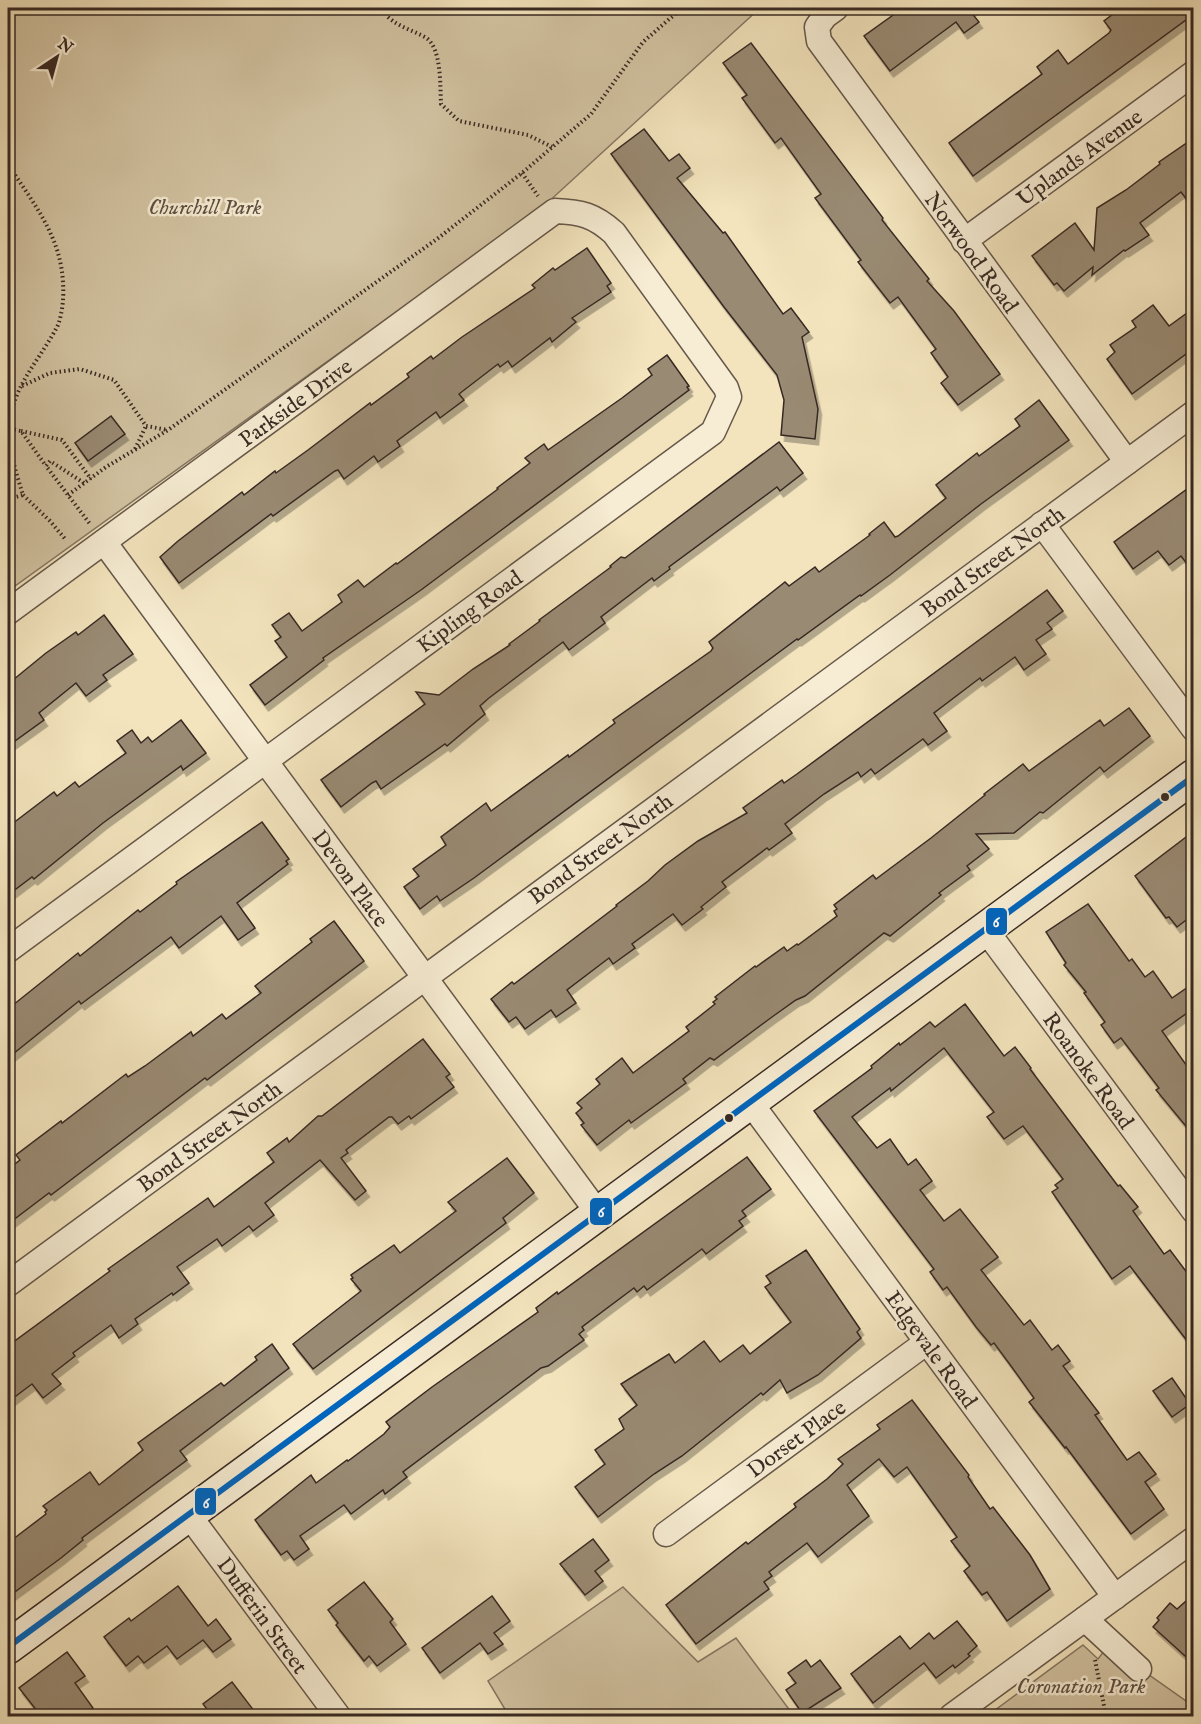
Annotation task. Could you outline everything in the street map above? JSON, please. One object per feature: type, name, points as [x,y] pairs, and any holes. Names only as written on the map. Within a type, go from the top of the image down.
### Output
[{"type":"street","name":"Norwood Road","points":[[836,8],[825,16],[817,27],[819,41],[1127,462]]},
{"type":"street","name":"Uplands Avenue","points":[[964,241],[1194,73]]},
{"type":"street","name":"Parkside Drive","points":[[8,612],[555,211],[589,216]]},
{"type":"street","name":"Kipling Road","points":[[8,950],[714,432],[729,398],[726,388],[614,233],[599,220],[589,216]]},
{"type":"street","name":"Bond Street North","points":[[8,1284],[1194,413]]},
{"type":"street","points":[[1042,524],[1194,729]]},
{"type":"street","name":"Devon Place","points":[[104,542],[598,1213]]},
{"type":"street","points":[[8,1647],[1194,776]]},
{"type":"street","name":"Roanoke Road","points":[[985,929],[1194,1211]]},
{"type":"street","name":"Edgevale Road","points":[[750,1102],[1115,1597]]},
{"type":"street","name":"Dorset Place","points":[[666,1533],[927,1342]]},
{"type":"street","name":"Dufferin Street","points":[[188,1514],[338,1716]]},
{"type":"street","points":[[952,1716],[1194,1539]]},
{"type":"street","points":[[1085,1619],[1139,1669]]},
{"type":"path","points":[[388,8],[388,17],[398,26],[428,39],[438,58],[441,104],[459,121],[528,135],[553,148]]},
{"type":"path","points":[[68,495],[135,449],[168,430],[437,239],[553,148],[591,114],[643,42],[682,8]]},
{"type":"path","points":[[8,164],[54,239],[63,294],[62,312],[58,325],[14,402],[10,429],[11,451],[23,495],[50,521],[80,560]]},
{"type":"path","points":[[21,387],[50,373],[80,369],[114,380],[146,426],[168,430]]},
{"type":"path","points":[[135,449],[146,426]]},
{"type":"path","points":[[10,429],[62,440],[91,479]]},
{"type":"path","points":[[21,431],[104,542]]},
{"type":"path","points":[[46,466],[50,461],[84,483]]},
{"type":"path","points":[[8,499],[23,495]]},
{"type":"path","points":[[1085,1619],[1106,1716]]},
{"type":"green space","name":"Churchill Park","points":[[8,8],[760,8],[545,205],[8,591]]},
{"type":"green space","points":[[623,1587],[698,1662],[736,1638],[794,1716],[509,1716],[488,1681]]},
{"type":"green space","name":"Coronation Park","points":[[1083,1645],[1098,1659],[1108,1646],[1193,1706],[1193,1716],[987,1716]]},
{"type":"building","points":[[903,8],[975,8],[970,11],[979,22],[964,33],[956,22],[890,71],[864,36]]},
{"type":"building","points":[[1121,8],[1194,8],[1194,14],[973,176],[949,143],[1042,74],[1037,67],[1058,50],[1068,64],[1109,33],[1111,30],[1104,21]]},
{"type":"building","points":[[751,43],[883,218],[882,220],[929,279],[927,281],[954,311],[1000,374],[958,405],[941,383],[948,377],[931,353],[936,349],[898,297],[890,303],[858,262],[861,260],[815,198],[821,194],[781,138],[775,143],[742,98],[747,95],[723,63]]},
{"type":"building","points":[[644,129],[669,161],[679,154],[690,168],[677,178],[723,233],[725,232],[783,314],[791,308],[809,332],[802,337],[818,409],[815,439],[781,435],[784,400],[777,375],[611,154]]},
{"type":"building","points":[[1194,138],[1194,209],[1181,192],[1140,223],[1149,235],[1124,250],[1092,275],[1093,267],[1064,291],[1057,283],[1054,285],[1032,256],[1075,223],[1094,250],[1097,208],[1126,190],[1160,164],[1159,162]]},
{"type":"building","points":[[587,248],[611,283],[607,286],[611,292],[572,318],[576,322],[552,342],[550,338],[512,367],[508,361],[500,367],[498,364],[459,394],[464,400],[440,418],[436,412],[397,441],[400,446],[378,462],[374,456],[344,479],[338,470],[335,471],[273,516],[271,514],[179,583],[160,557],[178,541],[242,492],[244,495],[370,403],[371,405],[409,377],[407,374],[431,356],[433,359],[535,288],[532,285],[553,268],[555,270]]},
{"type":"building","points":[[1153,305],[1169,326],[1194,308],[1194,348],[1132,394],[1107,359],[1115,352],[1110,345],[1136,327],[1132,321]]},
{"type":"building","points":[[667,355],[689,386],[687,387],[689,390],[421,590],[323,658],[324,660],[265,705],[250,685],[287,657],[275,641],[281,637],[272,625],[289,613],[302,631],[342,602],[338,595],[358,580],[364,587],[498,489],[530,463],[525,458],[544,444],[548,450],[622,398],[652,375],[648,369]]},
{"type":"building","points":[[1039,400],[1069,440],[981,504],[890,575],[797,639],[474,878],[440,901],[437,896],[420,909],[404,887],[419,876],[413,869],[446,845],[441,837],[486,803],[491,811],[615,723],[613,720],[711,651],[713,648],[709,642],[785,582],[789,586],[815,567],[819,572],[884,522],[895,537],[898,536],[946,498],[936,485],[977,453],[979,456],[1020,426],[1015,419]]},
{"type":"building","points":[[111,416],[125,434],[88,461],[75,443]]},
{"type":"building","points":[[779,442],[803,473],[780,491],[777,487],[669,567],[670,569],[654,581],[652,578],[601,617],[605,623],[569,650],[563,642],[489,698],[480,706],[485,714],[447,746],[445,744],[381,789],[376,781],[372,783],[341,807],[321,780],[425,704],[416,692],[439,695],[510,645],[621,557],[625,558]]},
{"type":"building","points":[[1194,484],[1194,573],[1181,556],[1169,565],[1158,551],[1133,569],[1114,542]]},
{"type":"building","points":[[1047,590],[1063,611],[1047,623],[1052,629],[1036,640],[1046,654],[1024,670],[1015,657],[982,681],[980,678],[934,713],[947,731],[928,745],[923,739],[875,774],[871,769],[861,777],[858,772],[824,794],[785,824],[792,833],[769,850],[767,848],[722,882],[726,887],[701,907],[703,909],[682,925],[673,914],[632,944],[635,948],[613,964],[609,958],[567,990],[576,1003],[556,1017],[551,1010],[525,1029],[516,1017],[509,1022],[491,999],[617,906],[665,865],[698,841],[747,813],[743,808],[782,780],[784,783],[797,774]]},
{"type":"building","points":[[104,615],[133,654],[103,675],[107,680],[86,696],[76,683],[39,713],[44,720],[8,746],[8,684],[46,653],[76,632],[78,635]]},
{"type":"building","points":[[1129,708],[1150,736],[1104,772],[1100,767],[1014,833],[976,834],[989,849],[967,866],[970,870],[939,893],[941,895],[890,936],[884,933],[805,996],[796,1000],[714,1060],[710,1058],[683,1079],[686,1083],[631,1123],[629,1120],[597,1145],[581,1125],[584,1123],[576,1113],[582,1108],[577,1103],[600,1084],[596,1079],[622,1058],[633,1073],[689,1031],[686,1027],[715,1004],[713,1002],[717,999],[715,997],[755,966],[784,947],[787,951],[798,945],[837,916],[834,911],[837,909],[834,905],[873,875],[876,879],[931,838],[1023,764],[1029,771],[1100,720],[1104,726]]},
{"type":"building","points":[[181,720],[206,753],[183,770],[181,766],[103,823],[34,879],[32,877],[8,895],[8,827],[54,792],[57,796],[75,782],[79,787],[126,753],[117,741],[132,730],[141,743],[148,737],[152,742]]},
{"type":"building","points":[[262,822],[289,859],[286,861],[288,864],[237,903],[255,928],[238,940],[221,916],[179,948],[171,937],[81,1004],[79,1001],[8,1058],[8,1009],[78,953],[80,956],[138,910],[140,912],[177,884],[176,882]]},
{"type":"building","points":[[1194,831],[1194,914],[1177,927],[1169,917],[1166,918],[1135,876]]},
{"type":"building","points":[[1088,904],[1129,961],[1132,959],[1145,977],[1153,971],[1172,998],[1194,983],[1194,1008],[1162,1031],[1194,1076],[1194,1136],[1156,1090],[1159,1088],[1121,1038],[1114,1043],[1101,1025],[1105,1022],[1084,993],[1086,992],[1064,965],[1066,963],[1046,932]]},
{"type":"building","points":[[334,921],[364,961],[207,1080],[205,1078],[51,1195],[49,1193],[8,1224],[8,1169],[20,1160],[16,1155],[126,1074],[128,1077],[191,1032],[193,1036],[222,1014],[226,1019],[261,993],[255,986],[312,942],[310,939]]},
{"type":"building","points":[[965,1004],[1004,1056],[1015,1047],[1118,1186],[1120,1185],[1138,1207],[1133,1211],[1164,1254],[1170,1250],[1194,1282],[1194,1350],[1130,1266],[1112,1279],[1052,1192],[1058,1188],[1055,1185],[1063,1179],[1023,1126],[1004,1139],[987,1117],[994,1112],[944,1048],[891,1091],[890,1088],[852,1117],[877,1148],[890,1139],[908,1165],[916,1159],[932,1181],[920,1190],[944,1221],[960,1209],[998,1257],[981,1270],[1024,1325],[1030,1320],[1052,1350],[1058,1345],[1070,1361],[1063,1366],[1099,1413],[1095,1415],[1127,1460],[1139,1452],[1156,1474],[1145,1482],[1164,1509],[1131,1534],[1029,1402],[1034,1398],[994,1343],[991,1345],[947,1287],[943,1290],[930,1272],[934,1269],[814,1111],[872,1068],[871,1066],[899,1043],[900,1045],[930,1022],[935,1027]]},
{"type":"building","points":[[423,1039],[450,1074],[446,1077],[454,1087],[411,1119],[409,1116],[398,1124],[392,1117],[389,1117],[346,1150],[348,1153],[341,1158],[366,1191],[355,1200],[320,1160],[265,1203],[274,1215],[253,1231],[249,1226],[222,1246],[217,1239],[177,1267],[189,1283],[135,1319],[138,1324],[119,1338],[111,1325],[73,1353],[75,1356],[52,1374],[61,1384],[43,1398],[32,1384],[8,1402],[8,1346],[110,1271],[108,1269],[208,1198],[214,1207],[274,1162],[267,1153],[287,1138],[289,1142],[318,1116],[322,1116]]},
{"type":"building","points":[[747,1157],[771,1189],[742,1211],[746,1216],[739,1221],[743,1226],[706,1254],[702,1249],[647,1290],[644,1286],[637,1292],[634,1288],[582,1327],[584,1330],[579,1334],[584,1340],[548,1366],[541,1368],[403,1472],[407,1477],[385,1494],[383,1490],[351,1514],[344,1505],[300,1536],[309,1549],[294,1560],[287,1551],[281,1555],[255,1520],[311,1475],[316,1483],[348,1461],[384,1434],[390,1427],[386,1422],[538,1312],[536,1308],[557,1292],[558,1294]]},
{"type":"building","points":[[507,1158],[534,1193],[503,1218],[506,1223],[313,1369],[293,1344],[361,1291],[351,1279],[353,1278],[351,1275],[394,1245],[400,1253],[456,1211],[448,1202]]},
{"type":"building","points":[[806,1250],[860,1329],[857,1332],[861,1338],[818,1375],[787,1393],[780,1380],[598,1517],[575,1487],[605,1464],[595,1450],[624,1429],[619,1419],[637,1405],[621,1384],[669,1354],[675,1363],[704,1341],[720,1362],[743,1345],[750,1354],[791,1322],[765,1287],[771,1283],[766,1276]]},
{"type":"building","points":[[272,1344],[289,1368],[180,1451],[187,1460],[82,1538],[83,1540],[61,1558],[8,1597],[8,1543],[46,1514],[47,1510],[43,1506],[90,1472],[99,1485],[143,1450],[138,1443],[221,1383],[224,1386],[257,1360],[255,1357]]},
{"type":"building","points":[[1172,1378],[1190,1404],[1172,1417],[1153,1391]]},
{"type":"building","points":[[912,1400],[969,1475],[968,1477],[990,1509],[993,1507],[1030,1555],[1050,1589],[1007,1621],[987,1592],[982,1595],[964,1571],[970,1566],[951,1541],[957,1537],[907,1467],[894,1477],[879,1459],[847,1485],[869,1516],[818,1557],[807,1543],[769,1572],[772,1576],[764,1582],[769,1589],[696,1644],[666,1605],[746,1542],[748,1544],[796,1507],[794,1504],[843,1464],[838,1459],[880,1429],[877,1425]]},
{"type":"building","points":[[593,1539],[609,1560],[595,1571],[603,1581],[585,1595],[560,1564]]},
{"type":"building","points":[[364,1582],[393,1619],[390,1622],[406,1644],[377,1666],[369,1656],[364,1661],[336,1625],[338,1623],[328,1610]]},
{"type":"building","points":[[178,1586],[208,1626],[216,1619],[231,1639],[213,1652],[203,1640],[177,1659],[167,1646],[144,1663],[138,1656],[126,1666],[104,1637],[129,1618],[131,1621]]},
{"type":"building","points":[[1194,1594],[1194,1664],[1153,1627],[1159,1620],[1157,1618],[1170,1603],[1177,1609]]},
{"type":"building","points":[[492,1596],[510,1621],[494,1633],[503,1644],[488,1654],[480,1643],[440,1673],[422,1648]]},
{"type":"building","points":[[957,1621],[977,1646],[968,1654],[970,1656],[955,1668],[953,1665],[936,1678],[924,1663],[873,1703],[851,1674],[900,1636],[910,1649],[929,1633],[934,1639]]},
{"type":"building","points":[[67,1652],[85,1676],[75,1683],[93,1708],[81,1716],[41,1716],[19,1688]]},
{"type":"building","points":[[806,1660],[811,1667],[820,1660],[841,1688],[802,1713],[786,1690],[796,1683],[788,1673]]},
{"type":"building","points":[[232,1682],[258,1716],[212,1716],[203,1704]]},
{"type":"transit line","name":"6","points":[[8,1647],[1194,776]]}]
